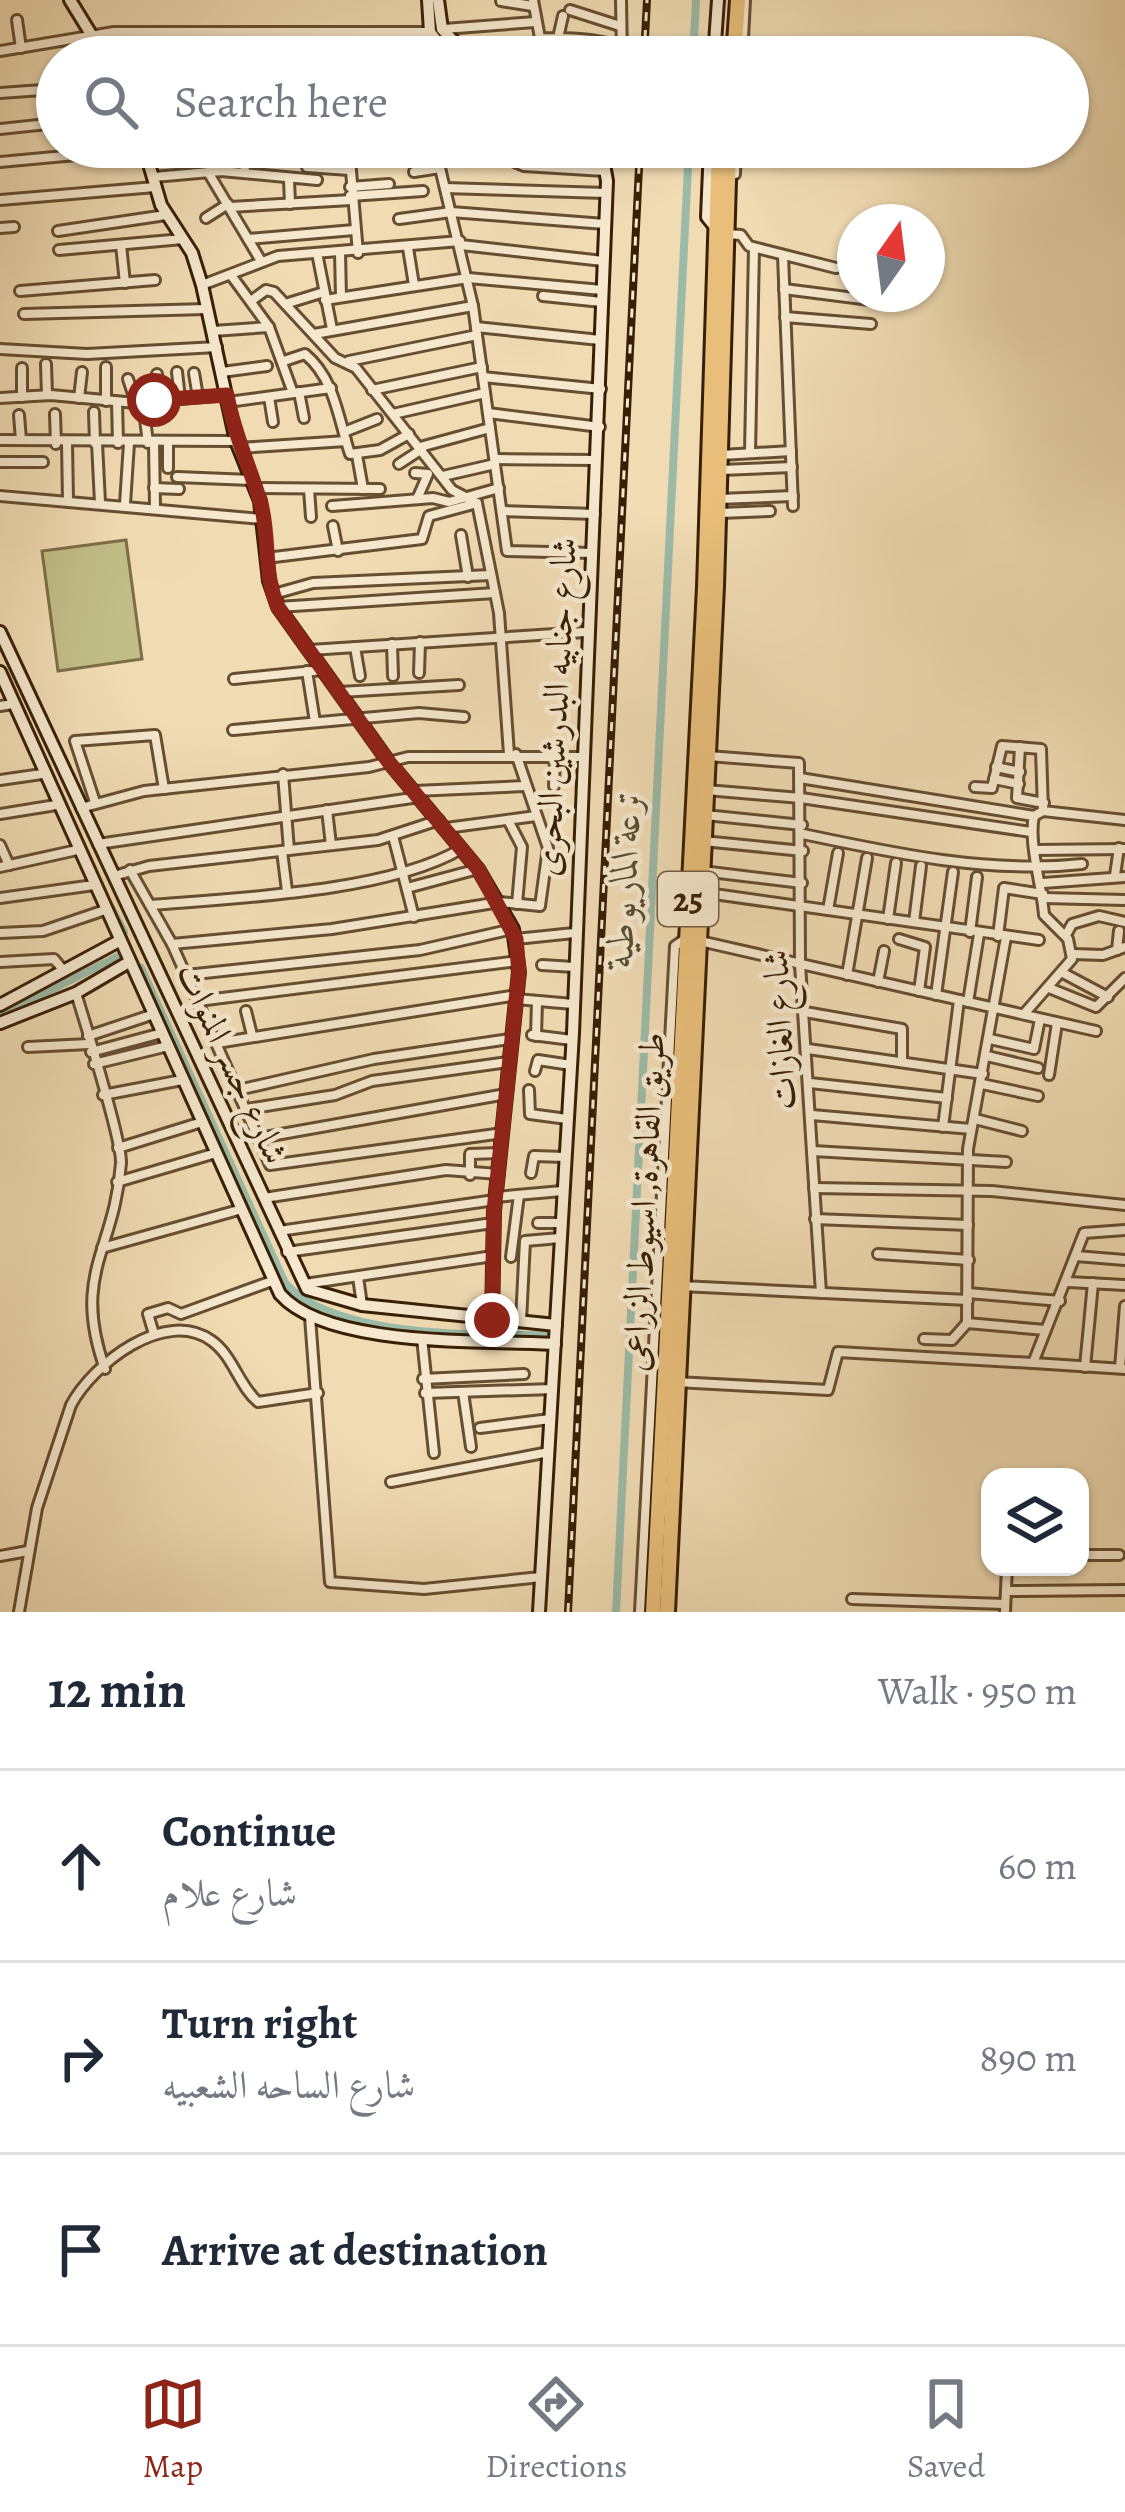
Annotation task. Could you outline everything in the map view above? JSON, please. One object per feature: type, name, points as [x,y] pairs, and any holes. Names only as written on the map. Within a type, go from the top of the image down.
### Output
[{"type":"highway","points":[[726,36],[728,0]]},
{"type":"highway","points":[[739,36],[741,0]]},
{"type":"highway","name":"طريق القاهرة, اسيوط الزراعى","points":[[653,1612],[719,506],[719,168]]},
{"type":"highway","name":"طريق القاهرة, اسيوط الزراعى","points":[[722,187],[727,168]]},
{"type":"highway","name":"طريق القاهرة, اسيوط الزراعى","points":[[667,1612],[722,226]]},
{"type":"street","points":[[70,0],[91,36]]},
{"type":"street","points":[[428,0],[439,36]]},
{"type":"street","points":[[433,36],[438,0]]},
{"type":"street","points":[[618,0],[620,36]]},
{"type":"street","points":[[715,36],[718,0]]},
{"type":"street","points":[[502,1],[536,11]]},
{"type":"street","points":[[489,11],[490,22]]},
{"type":"street","points":[[113,36],[257,29],[436,30],[536,11]]},
{"type":"street","points":[[559,36],[567,13],[620,26]]},
{"type":"street","points":[[17,20],[21,48]]},
{"type":"street","points":[[436,30],[443,36]]},
{"type":"street","points":[[0,51],[36,46]]},
{"type":"street","points":[[0,94],[36,90]]},
{"type":"street","points":[[0,129],[36,125]]},
{"type":"street","points":[[0,162],[36,158]]},
{"type":"street","points":[[149,168],[166,215],[183,239],[202,285],[238,444],[264,519],[266,557],[278,607],[388,761],[478,869],[514,934],[519,961],[493,1222],[492,1320]]},
{"type":"street","points":[[245,168],[245,173]]},
{"type":"street","points":[[322,168],[349,170],[358,253]]},
{"type":"street","points":[[414,172],[440,168],[461,243],[509,554],[593,553]]},
{"type":"street","name":"شارع جنابيه البدرشين البحرى","points":[[539,1612],[571,1065],[585,632],[602,389],[606,168]]},
{"type":"street","points":[[713,168],[707,218],[754,248],[836,268]]},
{"type":"street","points":[[722,226],[734,193],[733,168]]},
{"type":"street","points":[[208,172],[261,261]]},
{"type":"street","points":[[0,200],[208,172],[317,180]]},
{"type":"street","points":[[289,180],[290,204]]},
{"type":"street","points":[[206,218],[229,206],[290,204],[389,184]]},
{"type":"street","points":[[445,188],[606,194]]},
{"type":"street","points":[[350,194],[423,191]]},
{"type":"street","points":[[399,219],[451,212],[605,224]]},
{"type":"street","points":[[58,231],[166,215]]},
{"type":"street","points":[[0,228],[14,227]]},
{"type":"street","points":[[248,239],[354,230]]},
{"type":"street","points":[[59,250],[183,239]]},
{"type":"street","points":[[202,285],[261,261],[461,243],[603,261]]},
{"type":"street","points":[[121,244],[124,283]]},
{"type":"street","points":[[409,248],[414,285]]},
{"type":"street","points":[[750,453],[754,248]]},
{"type":"street","points":[[340,252],[341,297]]},
{"type":"street","points":[[317,253],[332,329]]},
{"type":"street","points":[[719,506],[793,501],[783,256]]},
{"type":"street","points":[[231,275],[269,327],[304,418]]},
{"type":"street","points":[[285,304],[468,278],[602,296]]},
{"type":"street","points":[[20,291],[155,280]]},
{"type":"street","points":[[784,289],[837,296]]},
{"type":"street","points":[[251,301],[268,290],[338,360],[347,362],[477,331],[602,340]]},
{"type":"street","points":[[543,296],[602,296]]},
{"type":"street","points":[[314,334],[473,306]]},
{"type":"street","points":[[24,314],[208,309]]},
{"type":"street","points":[[785,316],[872,324]]},
{"type":"street","points":[[213,332],[269,327]]},
{"type":"street","points":[[0,349],[69,354],[217,347]]},
{"type":"street","points":[[284,362],[309,355],[331,388],[350,454],[390,446],[409,434]]},
{"type":"street","points":[[347,362],[454,492],[474,500]]},
{"type":"street","points":[[46,364],[47,395]]},
{"type":"street","points":[[222,372],[267,366]]},
{"type":"street","points":[[106,367],[123,443],[125,504]]},
{"type":"street","points":[[22,368],[22,397]]},
{"type":"street","points":[[80,398],[82,372]]},
{"type":"street","points":[[372,390],[482,372],[602,389]]},
{"type":"street","points":[[177,373],[180,398]]},
{"type":"street","points":[[194,373],[198,397]]},
{"type":"street","points":[[157,374],[159,399]]},
{"type":"street","points":[[128,379],[151,443],[154,508]]},
{"type":"street","points":[[0,398],[47,395],[139,403],[269,397],[331,388]]},
{"type":"street","points":[[392,415],[485,393]]},
{"type":"street","points":[[269,397],[273,422]]},
{"type":"street","points":[[94,412],[100,502]]},
{"type":"street","points":[[488,413],[600,427]]},
{"type":"street","points":[[55,414],[56,444]]},
{"type":"street","points":[[19,415],[21,440]]},
{"type":"street","points":[[0,440],[238,444],[345,436],[377,419]]},
{"type":"street","points":[[399,464],[421,448],[490,428]]},
{"type":"street","points":[[168,442],[168,468]]},
{"type":"street","points":[[67,444],[68,501]]},
{"type":"street","points":[[720,462],[750,453],[791,451]]},
{"type":"street","points":[[357,454],[364,489]]},
{"type":"street","points":[[442,476],[495,462],[598,460]]},
{"type":"street","points":[[0,461],[43,462]]},
{"type":"street","points":[[720,462],[792,467]]},
{"type":"street","points":[[415,473],[425,470],[428,476],[418,488],[417,499]]},
{"type":"street","points":[[177,477],[309,489],[380,489]]},
{"type":"street","points":[[154,488],[179,489]]},
{"type":"street","points":[[266,557],[422,539],[429,516],[500,488]]},
{"type":"street","points":[[309,489],[311,517]]},
{"type":"street","points":[[0,496],[264,519]]},
{"type":"street","points":[[332,506],[474,500]]},
{"type":"street","points":[[172,944],[414,917],[500,902],[541,905],[549,853],[512,754],[496,593],[474,500]]},
{"type":"street","points":[[719,506],[770,511]]},
{"type":"street","points":[[503,511],[595,514]]},
{"type":"street","points":[[333,526],[338,551]]},
{"type":"street","points":[[461,535],[469,578]]},
{"type":"street","points":[[272,594],[313,583],[491,575]]},
{"type":"street","points":[[278,607],[496,593]]},
{"type":"street","name":"شارع جسر المنوات","points":[[0,632],[304,1284]]},
{"type":"street","points":[[309,650],[585,632]]},
{"type":"street","points":[[419,673],[420,642]]},
{"type":"street","points":[[392,644],[393,676]]},
{"type":"street","points":[[355,647],[360,676]]},
{"type":"street","points":[[234,679],[322,670]]},
{"type":"street","points":[[307,671],[315,722]]},
{"type":"street","name":"شارع جسر المنوات","points":[[0,672],[7,705],[163,1033],[272,1281],[286,1301],[310,1317]]},
{"type":"street","points":[[338,692],[459,685]]},
{"type":"street","points":[[233,730],[358,718],[464,717]]},
{"type":"street","points":[[96,803],[75,741],[154,734],[164,789]]},
{"type":"street","points":[[975,787],[991,789],[1002,746],[1044,751],[1040,810],[1031,832],[1041,868],[1044,915],[1066,935],[1073,954],[1063,973],[1023,1015]]},
{"type":"street","points":[[1021,747],[1018,799],[1040,810]]},
{"type":"street","points":[[80,808],[164,789],[388,761],[512,754],[580,757]]},
{"type":"street","points":[[554,786],[555,756]]},
{"type":"street","name":"شارع الغازات","points":[[707,756],[800,764],[800,964],[821,1293]]},
{"type":"street","points":[[996,767],[1020,772]]},
{"type":"street","points":[[0,780],[42,773]]},
{"type":"street","points":[[283,774],[287,891]]},
{"type":"street","points":[[800,778],[1125,820]]},
{"type":"street","points":[[994,779],[1018,784]]},
{"type":"street","points":[[96,844],[416,794],[525,786]]},
{"type":"street","points":[[705,790],[801,798],[1031,832]]},
{"type":"street","points":[[0,814],[56,805]]},
{"type":"street","points":[[327,810],[331,845]]},
{"type":"street","points":[[704,815],[921,856],[1041,868],[1082,864]]},
{"type":"street","points":[[113,877],[130,870],[393,836],[443,824],[536,816]]},
{"type":"street","points":[[508,820],[522,844],[518,904]]},
{"type":"street","points":[[393,836],[414,917]]},
{"type":"street","points":[[702,840],[803,851]]},
{"type":"street","points":[[0,845],[4,866],[77,850]]},
{"type":"street","points":[[152,905],[287,891],[403,872],[463,849]]},
{"type":"street","points":[[1035,850],[1122,849],[1120,876],[1043,891]]},
{"type":"street","points":[[828,910],[838,853]]},
{"type":"street","points":[[847,975],[866,858]]},
{"type":"street","points":[[888,919],[896,862]]},
{"type":"street","points":[[914,922],[921,866]]},
{"type":"street","points":[[407,888],[478,869]]},
{"type":"street","points":[[130,870],[172,944],[270,1165],[503,1133]]},
{"type":"street","points":[[700,871],[802,883]]},
{"type":"street","points":[[936,995],[953,872]]},
{"type":"street","points":[[944,1126],[975,933],[977,878]]},
{"type":"street","points":[[0,898],[94,885]]},
{"type":"street","points":[[924,1339],[952,1340],[967,1323],[968,1160],[996,1009],[1004,888],[1125,900]]},
{"type":"street","points":[[699,892],[1039,940]]},
{"type":"street","points":[[0,934],[44,931],[105,910]]},
{"type":"street","points":[[1066,935],[1072,923],[1085,918],[1122,926],[1121,950],[1073,954]]},
{"type":"street","points":[[186,975],[432,949],[514,934],[574,933]]},
{"type":"street","points":[[899,939],[926,948],[919,991]]},
{"type":"street","points":[[0,1004],[119,940]]},
{"type":"street","points":[[640,1612],[676,946],[692,940],[1096,1031]]},
{"type":"street","points":[[878,982],[884,951]]},
{"type":"street","points":[[0,962],[56,959],[64,972]]},
{"type":"street","points":[[198,1001],[519,961]]},
{"type":"street","points":[[0,1023],[76,993],[129,962]]},
{"type":"street","points":[[542,965],[574,967]]},
{"type":"street","points":[[1063,973],[1108,997]]},
{"type":"street","points":[[1049,988],[1096,1007],[1125,978]]},
{"type":"street","points":[[76,993],[118,1148],[117,1182],[89,1292],[94,1339],[105,1369]]},
{"type":"street","points":[[217,1043],[516,997],[573,1004]]},
{"type":"street","points":[[537,1001],[534,1036],[572,1040]]},
{"type":"street","points":[[246,1010],[252,1035]]},
{"type":"street","points":[[805,1012],[902,1029],[902,1062]]},
{"type":"street","points":[[89,1044],[154,1014]]},
{"type":"street","points":[[990,1040],[1034,1049],[1040,1019]]},
{"type":"street","points":[[1049,1075],[1057,1023]]},
{"type":"street","points":[[28,1046],[89,1044],[163,1033]]},
{"type":"street","points":[[238,1090],[374,1059],[510,1039]]},
{"type":"street","points":[[94,1064],[168,1046]]},
{"type":"street","points":[[808,1049],[951,1069],[1038,1096]]},
{"type":"street","points":[[987,1056],[1038,1068]]},
{"type":"street","points":[[535,1072],[538,1060],[571,1065]]},
{"type":"street","points":[[247,1109],[335,1095],[373,1081],[508,1062]]},
{"type":"street","points":[[103,1096],[182,1080]]},
{"type":"street","points":[[810,1083],[947,1098]]},
{"type":"street","points":[[529,1090],[531,1115],[567,1119]]},
{"type":"street","points":[[259,1138],[506,1094]]},
{"type":"street","points":[[812,1115],[1022,1131]]},
{"type":"street","points":[[118,1148],[202,1121]]},
{"type":"street","points":[[813,1151],[1006,1162]]},
{"type":"street","points":[[117,1182],[217,1152]]},
{"type":"street","points":[[470,1175],[471,1154],[501,1153]]},
{"type":"street","points":[[531,1173],[534,1156],[565,1157]]},
{"type":"street","points":[[262,1198],[446,1170],[499,1174]]},
{"type":"street","points":[[814,1188],[968,1191],[1125,1205]]},
{"type":"street","points":[[277,1232],[562,1192]]},
{"type":"street","points":[[511,1257],[519,1195]]},
{"type":"street","points":[[102,1248],[243,1209]]},
{"type":"street","points":[[814,1219],[968,1225]]},
{"type":"street","points":[[286,1252],[493,1222]]},
{"type":"street","points":[[538,1223],[561,1223]]},
{"type":"street","points":[[1034,1363],[1088,1230],[1125,1230]]},
{"type":"street","points":[[521,1322],[526,1240],[560,1238]]},
{"type":"street","points":[[878,1254],[969,1260]]},
{"type":"street","points":[[304,1284],[493,1256]]},
{"type":"street","points":[[1076,1256],[1125,1260]]},
{"type":"street","points":[[358,1277],[362,1305]]},
{"type":"street","points":[[154,1334],[148,1314],[168,1308],[181,1314],[272,1281]]},
{"type":"street","points":[[1068,1282],[1125,1285]]},
{"type":"street","points":[[1085,1367],[1093,1283]]},
{"type":"street","points":[[304,1284],[315,1294],[362,1305],[556,1325]]},
{"type":"street","points":[[680,1286],[1060,1301]]},
{"type":"street","points":[[676,1382],[822,1390],[830,1387],[838,1352],[1122,1368],[1125,1306]]},
{"type":"street","points":[[541,1577],[416,1589],[330,1582],[310,1317],[422,1337],[555,1344]]},
{"type":"street","points":[[967,1323],[1046,1330]]},
{"type":"street","points":[[19,1612],[37,1508],[71,1406],[79,1390],[105,1369],[154,1334],[211,1340],[254,1399],[263,1404],[318,1394]]},
{"type":"street","points":[[422,1337],[434,1453]]},
{"type":"street","points":[[423,1378],[524,1374]]},
{"type":"street","points":[[425,1394],[553,1389]]},
{"type":"street","points":[[463,1392],[471,1448]]},
{"type":"street","points":[[480,1428],[551,1419]]},
{"type":"street","points":[[391,1483],[549,1452]]},
{"type":"street","points":[[0,1556],[29,1551]]},
{"type":"street","points":[[1089,1555],[1119,1555]]},
{"type":"street","points":[[852,1599],[1005,1608],[1006,1576]]},
{"type":"street","points":[[1006,1591],[1125,1590]]},
{"type":"shaded area","points":[[126,540],[142,659],[58,671],[42,551]]},
{"type":"waterway","name":"ترعة الماريوطية","points":[[694,36],[696,0]]},
{"type":"waterway","name":"ترعة الماريوطية","points":[[616,1612],[688,168]]},
{"type":"waterway","points":[[111,908],[124,932]]},
{"type":"waterway","points":[[0,1015],[121,955]]},
{"type":"waterway","points":[[141,968],[285,1283],[307,1301],[370,1324],[445,1333],[546,1335]]},
{"type":"railway","points":[[645,36],[647,0]]},
{"type":"railway","points":[[568,1612],[639,168]]},
{"type":"route","points":[[154,400],[227,395],[236,441],[260,500],[269,581],[278,607],[388,761],[478,869],[513,929],[519,972],[494,1211],[492,1320]]}]
